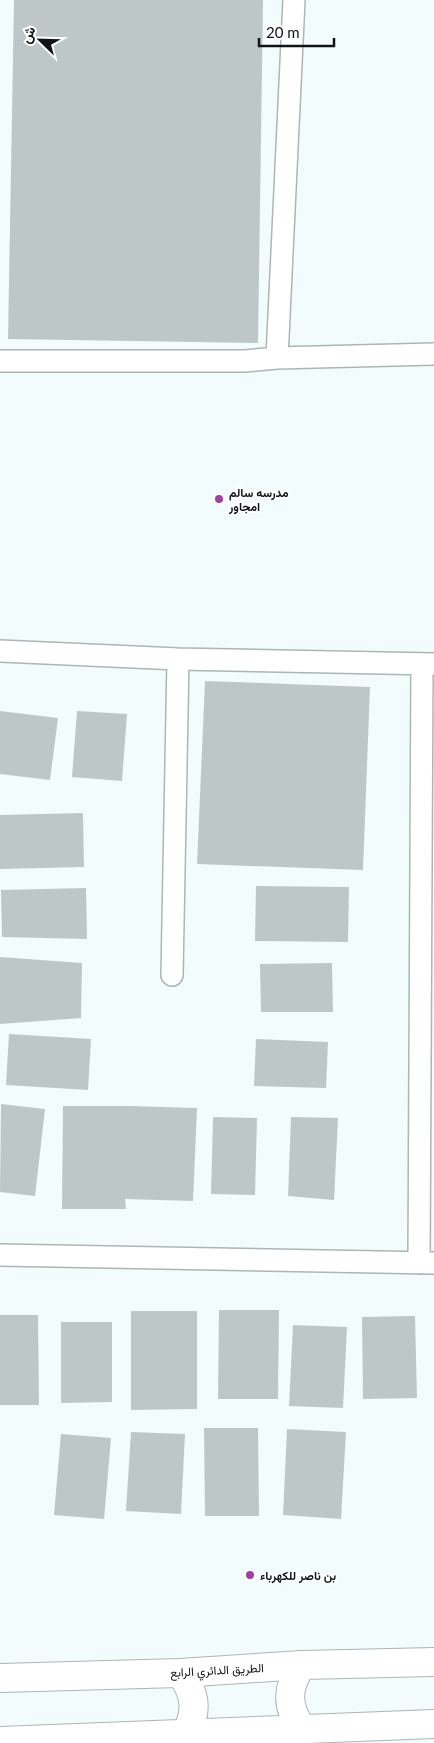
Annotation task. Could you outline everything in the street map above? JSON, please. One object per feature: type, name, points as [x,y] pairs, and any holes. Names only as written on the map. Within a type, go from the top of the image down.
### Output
[{"type":"main road","name":"الطريق الدائري الرابع","points":[[0,1678],[180,1673],[302,1665],[434,1662]]},
{"type":"main road","points":[[302,1665],[295,1675],[290,1697],[291,1709],[303,1730]]},
{"type":"main road","points":[[180,1673],[190,1687],[194,1703],[194,1714],[185,1734]]},
{"type":"main road","points":[[0,1741],[185,1734],[237,1738],[303,1730],[434,1724]]},
{"type":"street","points":[[277,358],[294,0]]},
{"type":"street","points":[[0,361],[245,361],[277,358],[434,354]]},
{"type":"street","points":[[0,651],[178,659],[428,665],[426,1263],[0,1256]]},
{"type":"street","points":[[172,976],[178,659]]},
{"type":"building","points":[[14,0],[263,0],[258,343],[8,339]]},
{"type":"building","points":[[205,681],[370,687],[363,870],[197,864]]},
{"type":"building","points":[[0,711],[58,718],[50,780],[0,774]]},
{"type":"building","points":[[77,711],[127,714],[122,781],[72,777]]},
{"type":"building","points":[[83,813],[84,867],[0,869],[0,815]]},
{"type":"building","points":[[256,886],[349,887],[348,942],[255,941]]},
{"type":"building","points":[[86,888],[87,939],[2,937],[1,890]]},
{"type":"building","points":[[0,957],[82,963],[81,1018],[0,1024]]},
{"type":"building","points":[[332,963],[333,1012],[261,1012],[260,964]]},
{"type":"building","points":[[9,1034],[91,1039],[88,1090],[6,1085]]},
{"type":"building","points":[[256,1039],[328,1042],[326,1088],[254,1086]]},
{"type":"building","points":[[1,1104],[45,1109],[35,1196],[0,1192]]},
{"type":"building","points":[[63,1106],[197,1108],[193,1201],[125,1199],[126,1209],[62,1209]]},
{"type":"building","points":[[213,1117],[257,1118],[255,1195],[211,1194]]},
{"type":"building","points":[[291,1117],[338,1118],[334,1200],[288,1196]]},
{"type":"building","points":[[219,1310],[279,1310],[278,1399],[218,1399]]},
{"type":"building","points":[[131,1311],[197,1311],[197,1409],[131,1410]]},
{"type":"building","points":[[0,1315],[38,1315],[39,1405],[0,1405]]},
{"type":"building","points":[[415,1316],[417,1398],[363,1399],[362,1317]]},
{"type":"building","points":[[61,1322],[112,1322],[112,1402],[61,1403]]},
{"type":"building","points":[[293,1325],[347,1327],[343,1408],[289,1406]]},
{"type":"building","points":[[204,1428],[258,1428],[259,1516],[205,1516]]},
{"type":"building","points":[[287,1429],[346,1432],[341,1519],[283,1515]]},
{"type":"building","points":[[131,1432],[185,1434],[181,1514],[126,1511]]},
{"type":"building","points":[[61,1434],[111,1438],[104,1519],[54,1515]]},
{"type":"place","name":"مدرسه سالم امجاور","points":[[219,499]]},
{"type":"place","name":"بن ناصر للكهرباء","points":[[250,1575]]}]
